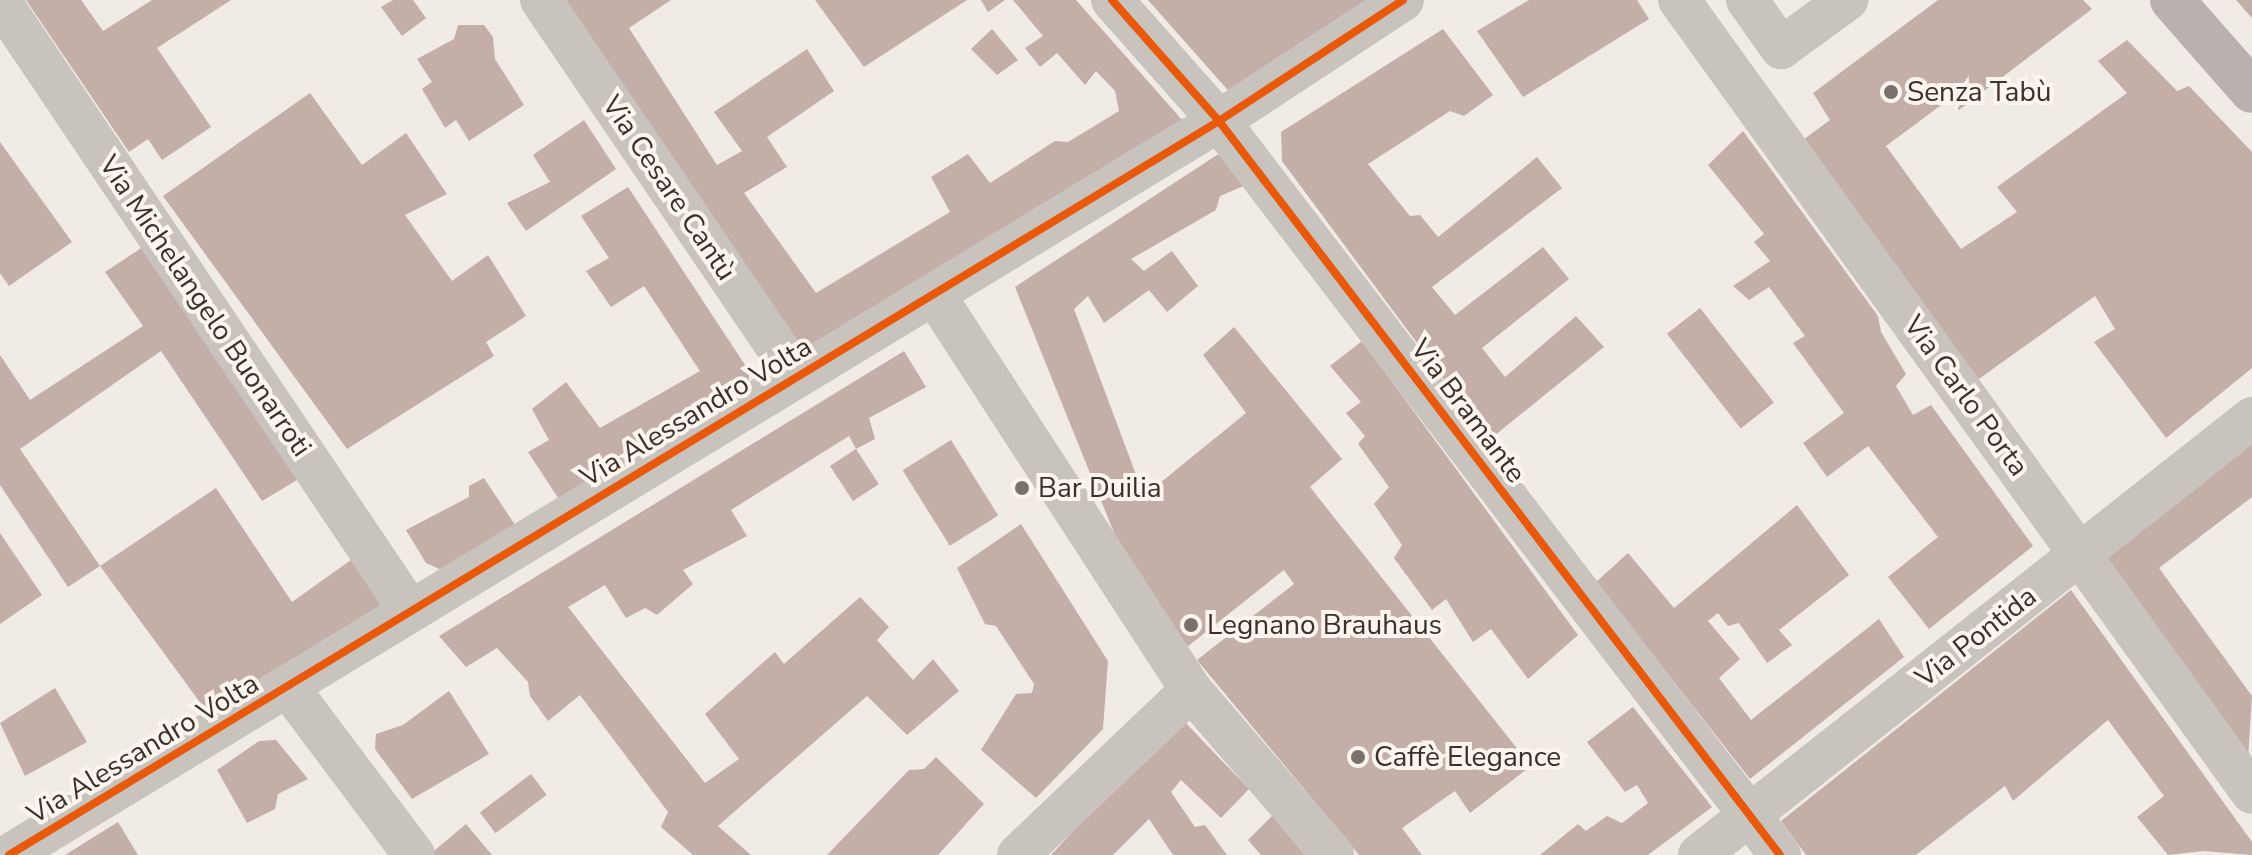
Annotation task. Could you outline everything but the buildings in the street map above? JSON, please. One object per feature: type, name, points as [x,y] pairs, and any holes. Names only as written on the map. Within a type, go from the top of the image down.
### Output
[{"type":"main road","points":[[2172,0],[2252,91]]},
{"type":"street","name":"Via Cesare Cantù","points":[[541,0],[797,376]]},
{"type":"street","name":"Via Bramante","points":[[1112,0],[1219,121],[1780,855]]},
{"type":"street","name":"Via Alessandro Volta","points":[[9,855],[1219,121],[1403,0]]},
{"type":"street","name":"Via Carlo Porta","points":[[1679,0],[2252,793]]},
{"type":"street","points":[[1747,0],[1781,48],[1847,0]]},
{"type":"street","name":"Via Michelangelo Buonarroti","points":[[0,1],[410,611]]},
{"type":"street","points":[[934,294],[1191,690],[1333,855]]},
{"type":"street","name":"Via Pontida","points":[[1699,855],[2252,418]]},
{"type":"street","points":[[288,687],[414,855]]},
{"type":"street","points":[[1018,855],[1191,690]]},
{"type":"cycle path","points":[[1112,0],[1219,121],[1780,855]]},
{"type":"cycle path","points":[[9,855],[1219,121],[1403,0]]},
{"type":"place","name":"Senza Tabù","points":[[1891,92]]},
{"type":"place","name":"Bar Duilia","points":[[1022,488]]},
{"type":"place","name":"Legnano Brauhaus","points":[[1191,625]]},
{"type":"place","name":"Caffè Elegance","points":[[1358,757]]}]
